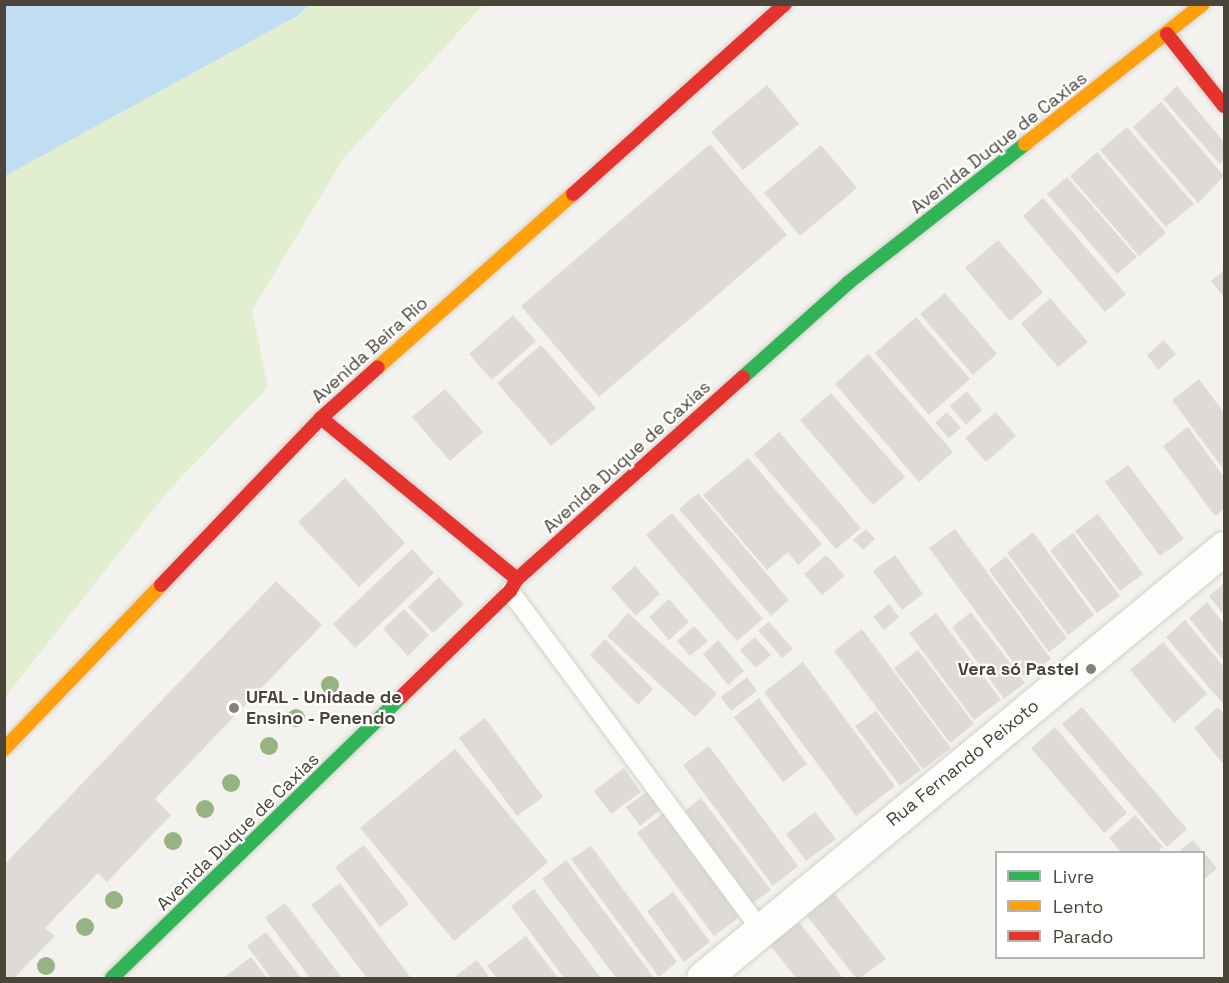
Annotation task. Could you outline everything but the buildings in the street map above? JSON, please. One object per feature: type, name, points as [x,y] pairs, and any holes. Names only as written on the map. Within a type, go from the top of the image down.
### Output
[{"type":"main road","name":"Avenida Beira Rio","points":[[4,749],[321,417],[784,4]]},
{"type":"main road","name":"Avenida Duque de Caxias","points":[[112,978],[514,585],[848,283],[1167,34],[1196,6]]},
{"type":"main road","points":[[1167,34],[1224,106]]},
{"type":"main road","points":[[321,417],[514,585]]},
{"type":"street","name":"Rua Fernando Peixoto","points":[[703,978],[1224,548]]},
{"type":"lane","points":[[514,585],[761,930]]},
{"type":"green space","points":[[309,5],[483,5],[344,158],[252,311],[268,387],[169,490],[5,697],[5,176],[297,16]]},
{"type":"water","points":[[5,4],[309,5],[297,16],[5,176]]},
{"type":"traffic: fast","points":[[743,377],[848,283],[1025,144]]},
{"type":"traffic: fast","points":[[112,978],[401,697]]},
{"type":"traffic: slow","points":[[1025,144],[1203,4]]},
{"type":"traffic: slow","points":[[378,367],[573,194]]},
{"type":"traffic: slow","points":[[4,749],[161,585]]},
{"type":"traffic: jam","points":[[573,194],[785,4]]},
{"type":"traffic: jam","points":[[1167,34],[1224,106]]},
{"type":"traffic: jam","points":[[161,585],[321,418],[378,367]]},
{"type":"traffic: jam","points":[[401,697],[510,591],[517,579],[743,377]]},
{"type":"traffic: jam","points":[[321,418],[517,579]]},
{"type":"place","name":"Vera só Pastel","points":[[1091,669]]},
{"type":"place","name":"UFAL - Unidade de Ensino - Penendo","points":[[234,708]]}]
